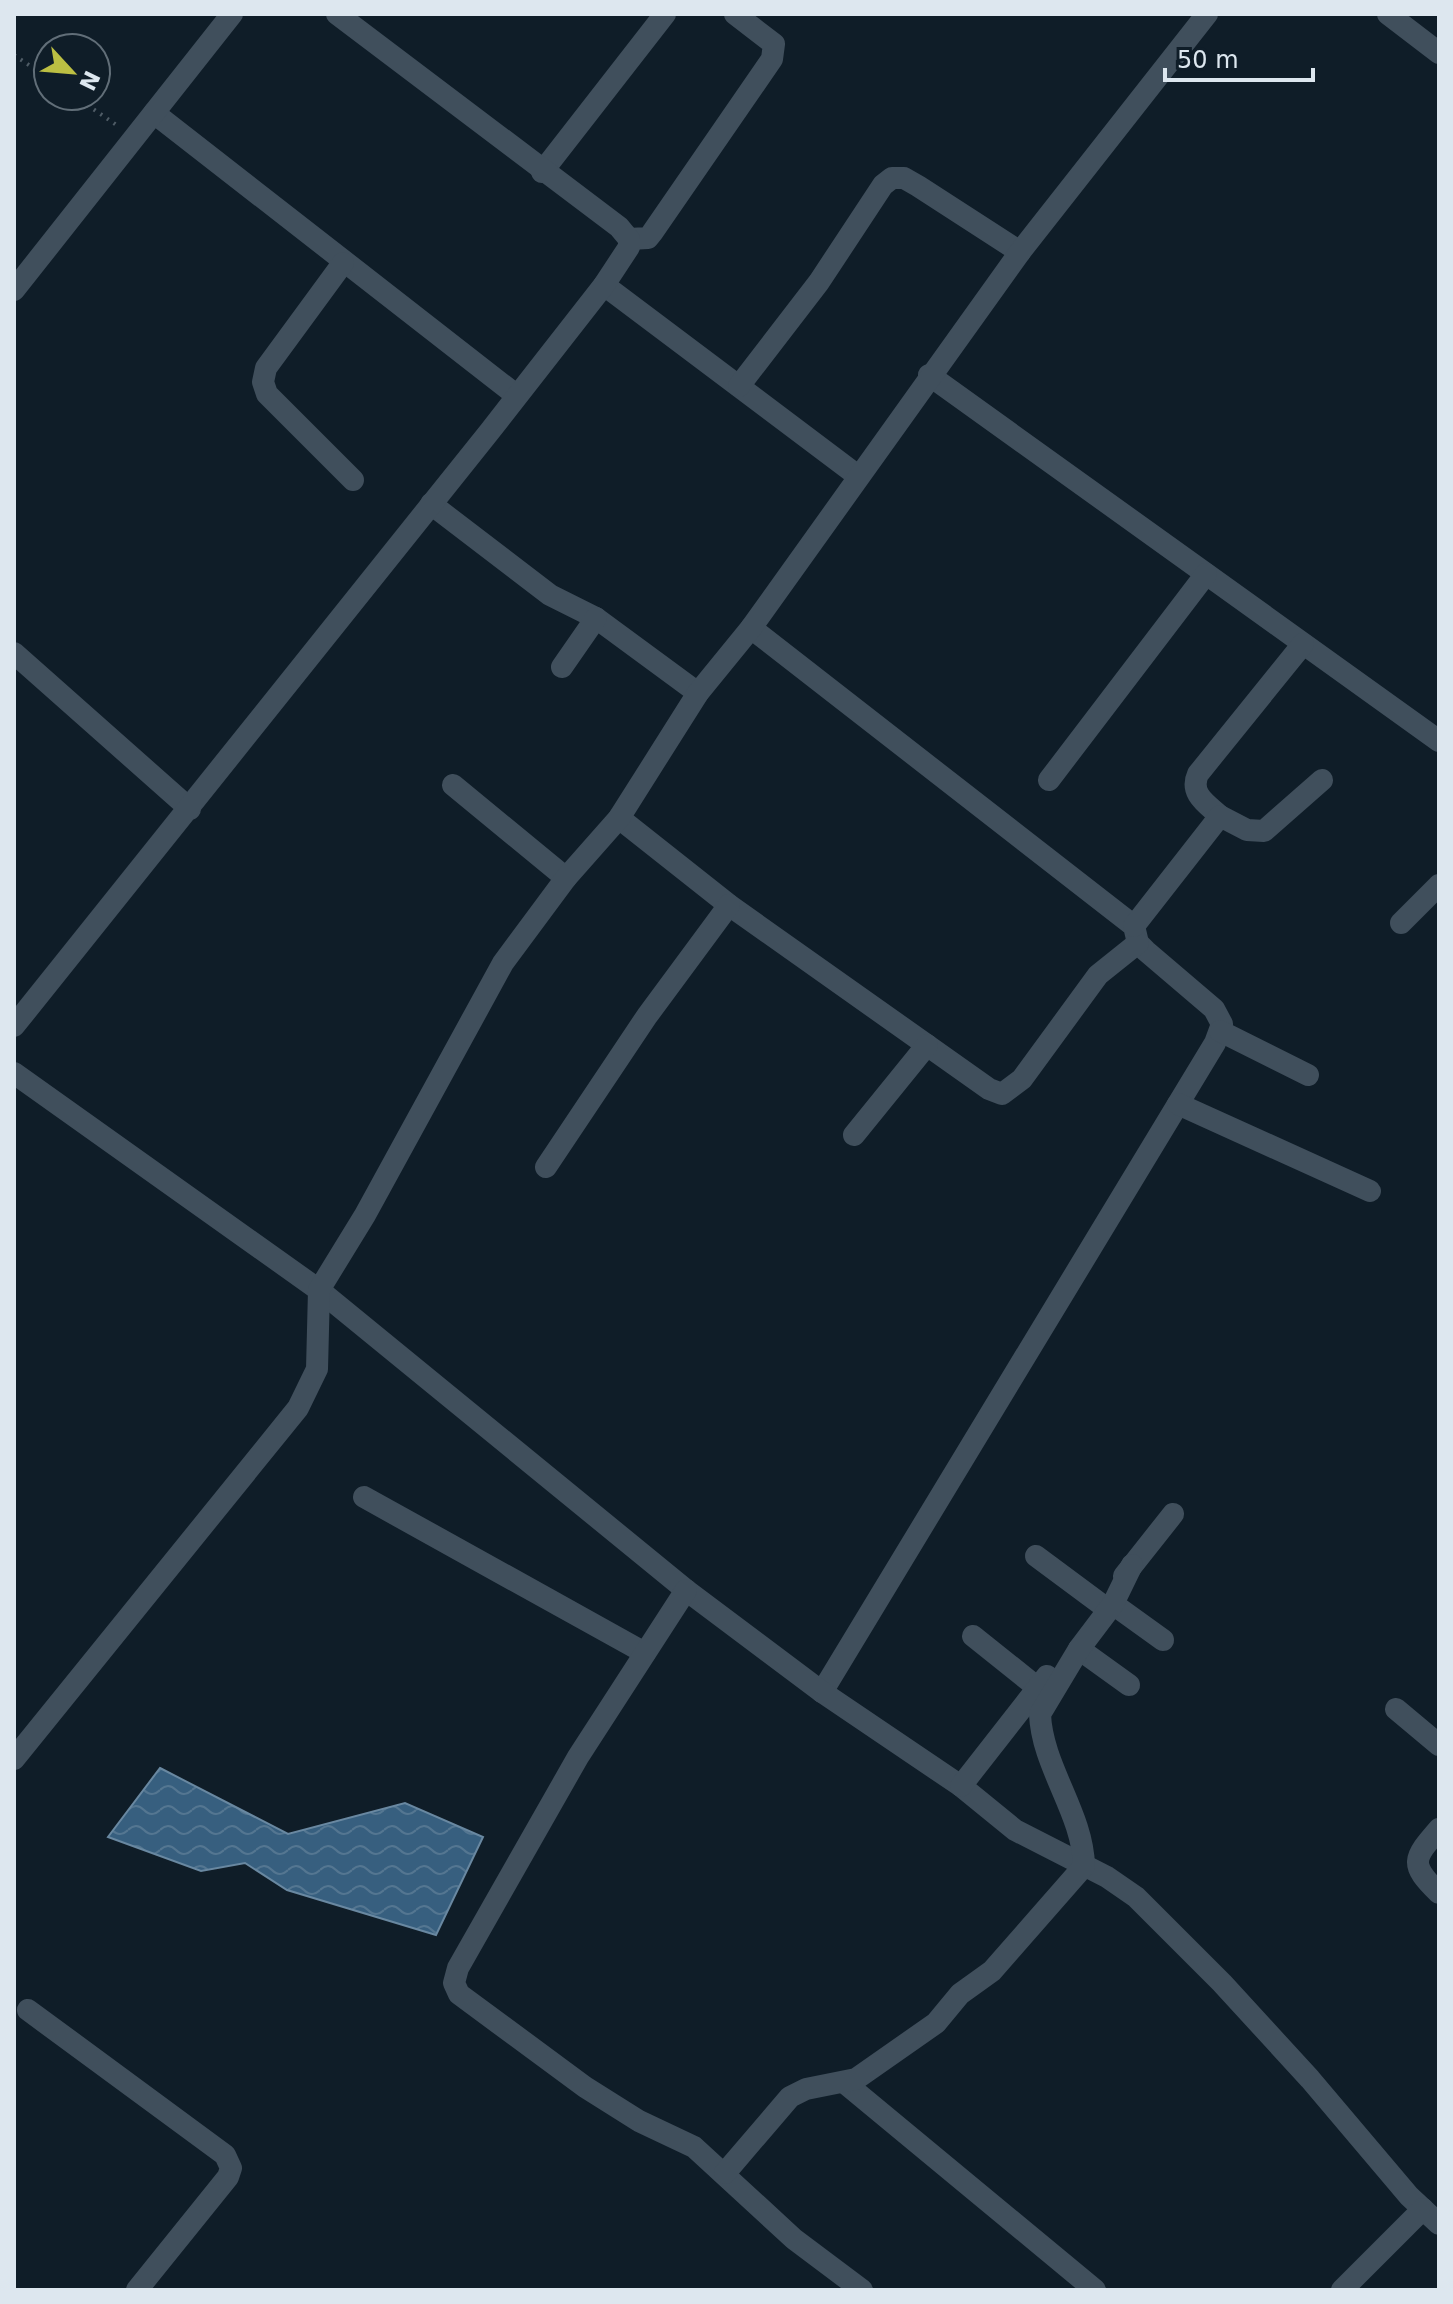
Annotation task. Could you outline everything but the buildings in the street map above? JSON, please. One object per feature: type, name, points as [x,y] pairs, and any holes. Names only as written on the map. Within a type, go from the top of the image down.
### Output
[{"type":"street","points":[[14,290],[232,14]]},
{"type":"street","points":[[14,1026],[190,809],[604,285],[629,247],[629,239],[619,227],[542,172],[337,14]]},
{"type":"street","points":[[542,172],[665,14]]},
{"type":"street","points":[[629,239],[648,238],[652,233],[772,59],[774,44],[735,14]]},
{"type":"street","points":[[14,1759],[298,1408],[317,1369],[319,1290],[365,1215],[503,963],[566,878],[619,818],[698,693],[751,628],[929,375],[1020,252],[1207,14]]},
{"type":"street","points":[[1388,14],[1439,53]]},
{"type":"street","points":[[154,113],[516,395]]},
{"type":"street","points":[[739,386],[819,282],[883,185],[892,178],[904,178],[918,186],[1020,252]]},
{"type":"street","points":[[343,263],[266,368],[263,382],[267,394],[353,480]]},
{"type":"street","points":[[604,285],[858,476]]},
{"type":"street","points":[[929,375],[1439,741]]},
{"type":"street","points":[[431,504],[550,595],[596,618],[698,693]]},
{"type":"street","points":[[1049,780],[1206,574]]},
{"type":"street","points":[[562,667],[596,618]]},
{"type":"street","points":[[751,628],[1136,934],[1220,1017],[1220,1031],[1178,1104],[822,1692]]},
{"type":"street","points":[[1303,644],[1198,774],[1193,785],[1195,793],[1220,816],[1247,830],[1264,831],[1322,780]]},
{"type":"street","points":[[14,653],[190,809]]},
{"type":"street","points":[[453,785],[566,878]]},
{"type":"street","points":[[619,818],[729,905],[989,1089],[1002,1094],[1022,1079],[1098,975],[1136,934],[1220,816]]},
{"type":"street","points":[[1401,923],[1439,885]]},
{"type":"street","points":[[546,1167],[647,1016],[729,905]]},
{"type":"street","points":[[1220,1031],[1308,1075]]},
{"type":"street","points":[[854,1135],[927,1045]]},
{"type":"street","points":[[14,1073],[319,1290],[686,1590],[822,1692],[961,1786],[1015,1830],[1136,1897],[1222,1983],[1431,2217],[1342,2290]]},
{"type":"street","points":[[1178,1104],[1370,1191]]},
{"type":"street","points":[[364,1497],[645,1653]]},
{"type":"street","points":[[725,2173],[790,2097],[806,2089],[845,2083],[936,2023],[960,1994],[992,1971],[1084,1866],[1081,1844],[1051,1759],[1040,1714],[1132,1565],[1173,1514]]},
{"type":"street","points":[[1036,1556],[1163,1640]]},
{"type":"street","points":[[686,1590],[578,1757],[458,1968],[454,1983],[459,1994],[585,2087],[639,2121],[694,2147],[794,2239],[862,2290]]},
{"type":"street","points":[[961,1786],[1107,1605]]},
{"type":"street","points":[[973,1636],[1038,1688]]},
{"type":"street","points":[[1079,1649],[1129,1685]]},
{"type":"street","points":[[1396,1709],[1439,1745]]},
{"type":"street","points":[[1439,1829],[1416,1862],[1417,1870],[1439,1893]]},
{"type":"street","points":[[28,2010],[225,2155],[231,2168],[228,2177],[137,2290]]},
{"type":"street","points":[[845,2083],[1095,2290]]},
{"type":"path","points":[[14,55],[32,67]]},
{"type":"path","points":[[97,112],[135,138]]},
{"type":"water","points":[[160,1768],[288,1834],[405,1803],[483,1837],[436,1935],[287,1890],[245,1863],[201,1871],[108,1837]]}]
